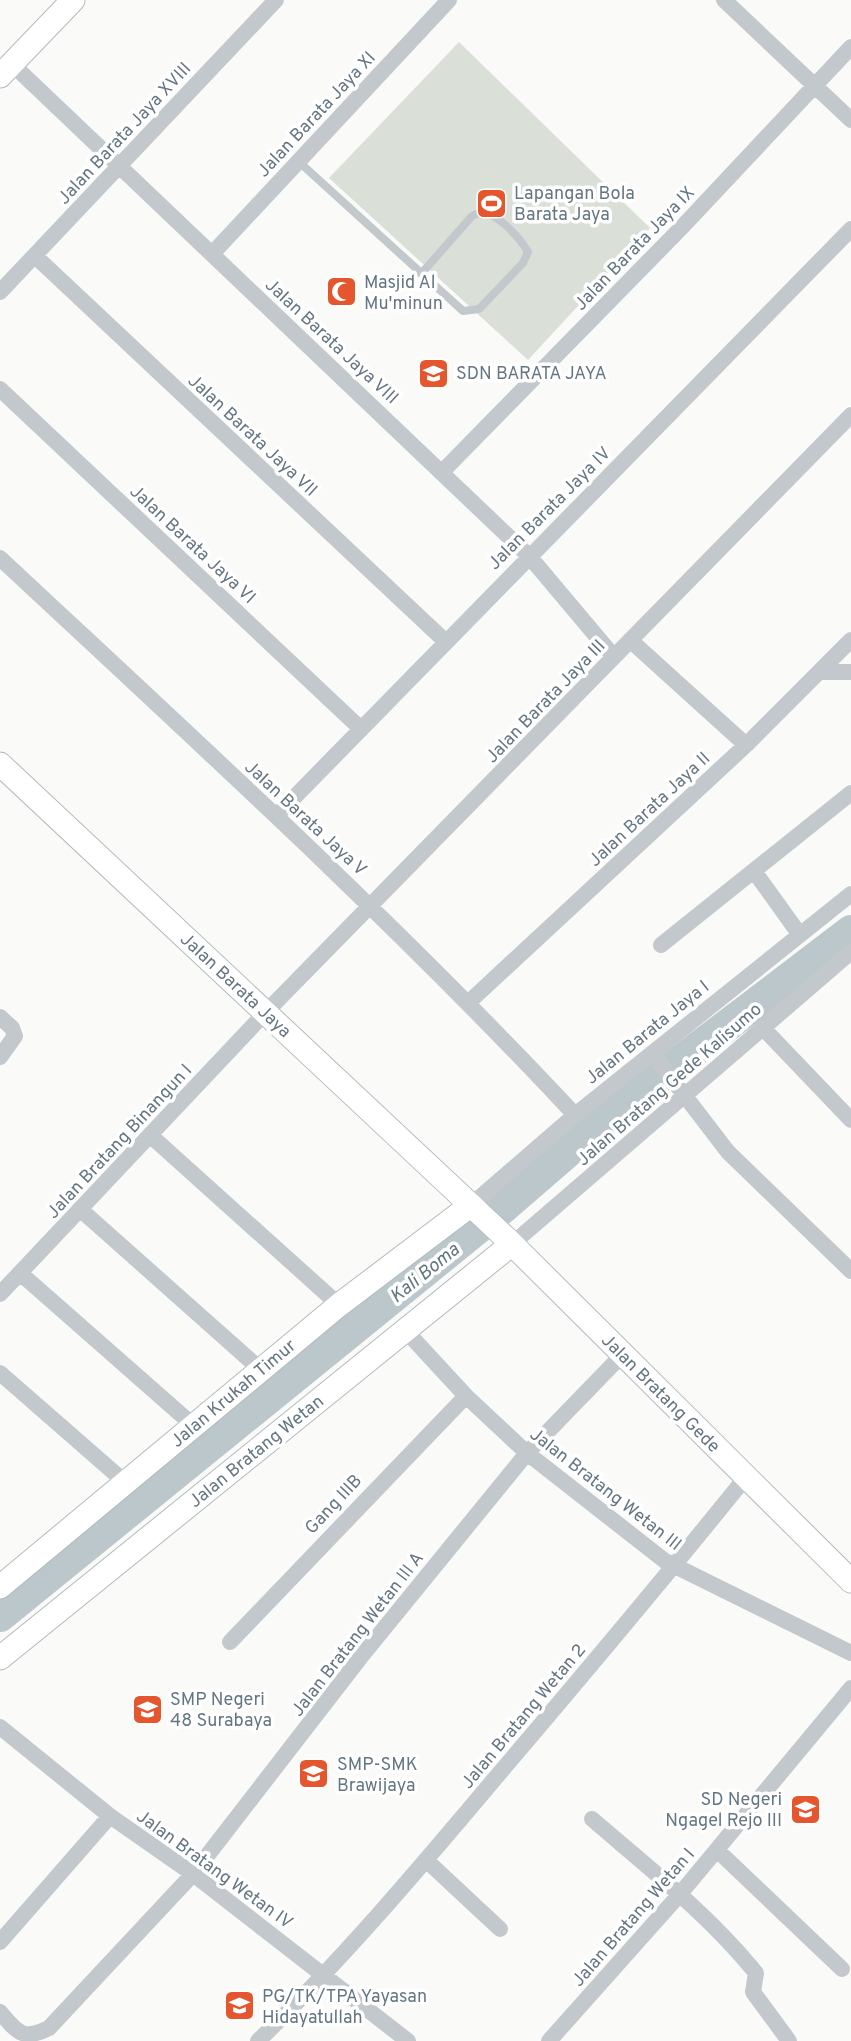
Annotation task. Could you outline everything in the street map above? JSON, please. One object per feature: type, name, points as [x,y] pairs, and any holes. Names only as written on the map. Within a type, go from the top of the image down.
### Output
[{"type":"street","points":[[6,70],[73,0]]},
{"type":"street","name":"Jalan Barata Jaya XVIII","points":[[0,292],[276,0]]},
{"type":"street","name":"Jalan Barata Jaya XI","points":[[212,254],[449,0]]},
{"type":"street","points":[[724,0],[851,120]]},
{"type":"street","name":"Jalan Barata Jaya IX","points":[[443,472],[684,225],[851,47]]},
{"type":"street","name":"Jalan Barata Jaya VIII","points":[[6,70],[119,166],[443,472],[529,556],[614,657]]},
{"type":"street","name":"Jalan Barata Jaya IV","points":[[276,816],[360,727],[851,229]]},
{"type":"street","name":"Jalan Barata Jaya VII","points":[[35,256],[445,641]]},
{"type":"street","name":"Jalan Barata Jaya VI","points":[[0,389],[360,727]]},
{"type":"street","name":"Jalan Barata Jaya III","points":[[265,1013],[373,906],[851,415]]},
{"type":"street","name":"Jalan Barata Jaya V","points":[[0,558],[373,906],[469,1002],[575,1115]]},
{"type":"street","points":[[630,640],[746,745]]},
{"type":"street","name":"Jalan Barata Jaya II","points":[[469,1002],[746,745],[851,640]]},
{"type":"street","points":[[819,672],[851,672]]},
{"type":"street","name":"Jalan Barata Jaya","points":[[0,764],[476,1209]]},
{"type":"street","points":[[661,945],[851,793]]},
{"type":"street","points":[[754,871],[800,935]]},
{"type":"street","name":"Jalan Barata Jaya I","points":[[476,1209],[575,1115],[656,1059],[851,894]]},
{"type":"street","name":"Jalan Bratang Gede Kalisumo","points":[[509,1242],[679,1091],[848,960]]},
{"type":"street","name":"Jalan Bratang Binangun I","points":[[0,1294],[265,1013]]},
{"type":"street","points":[[0,1017],[12,1028],[15,1036],[0,1056]]},
{"type":"street","points":[[763,1028],[851,1120]]},
{"type":"street","points":[[656,1059],[728,1152],[851,1271]]},
{"type":"street","points":[[150,1136],[339,1305]]},
{"type":"street","name":"Jalan Bratang Gede","points":[[476,1209],[851,1581]]},
{"type":"street","name":"Jalan Krukah Timur","points":[[1,1585],[339,1305],[476,1209]]},
{"type":"street","points":[[81,1210],[261,1370]]},
{"type":"street","name":"Jalan Bratang Wetan","points":[[0,1658],[405,1330],[509,1242]]},
{"type":"street","points":[[20,1273],[194,1426]]},
{"type":"street","name":"Jalan Bratang Wetan III","points":[[405,1330],[466,1396],[527,1453],[674,1567],[851,1653]]},
{"type":"street","name":"Jalan Bratang Wetan III A","points":[[0,2012],[19,2033],[26,2036],[36,2036],[49,2028],[193,1874],[360,1658],[527,1453],[623,1354]]},
{"type":"street","points":[[0,1373],[126,1483]]},
{"type":"street","name":"Gang IIIB","points":[[230,1642],[344,1520],[466,1396]]},
{"type":"street","name":"Jalan Bratang Wetan 2","points":[[258,2041],[326,1976],[674,1567],[746,1477]]},
{"type":"street","name":"Jalan Bratang Wetan I","points":[[558,2037],[851,1688]]},
{"type":"street","name":"Jalan Bratang Wetan IV","points":[[0,1727],[110,1816],[193,1874],[408,2041]]},
{"type":"street","points":[[0,1942],[110,1816]]},
{"type":"street","points":[[592,1819],[680,1894],[756,1973],[753,1992],[789,2041]]},
{"type":"street","points":[[717,1850],[842,1969]]},
{"type":"street","points":[[426,1860],[500,1929]]},
{"type":"lane","points":[[298,161],[421,274],[463,311],[479,309],[523,263],[528,251],[523,242],[491,214],[482,211],[472,216],[421,274]]},
{"type":"shaded area","name":"Lapangan Bola Barata Jaya","points":[[459,42],[650,228],[528,360],[329,178]]},
{"type":"waterway","name":"Kali Boma","points":[[0,1616],[505,1206],[616,1110],[851,931]]},
{"type":"place","name":"Lapangan Bola Barata Jaya","points":[[491,203]]},
{"type":"place","name":"Masjid Al Mu'minun","points":[[341,292]]},
{"type":"place","name":"SDN BARATA JAYA","points":[[433,373]]},
{"type":"place","name":"SMP Negeri 48 Surabaya","points":[[147,1709]]},
{"type":"place","name":"SMP-SMK Brawijaya","points":[[314,1774]]},
{"type":"place","name":"SD Negeri Ngagel Rejo III","points":[[805,1809]]},
{"type":"place","name":"PG/TK/TPA Yayasan Hidayatullah","points":[[239,2006]]}]
